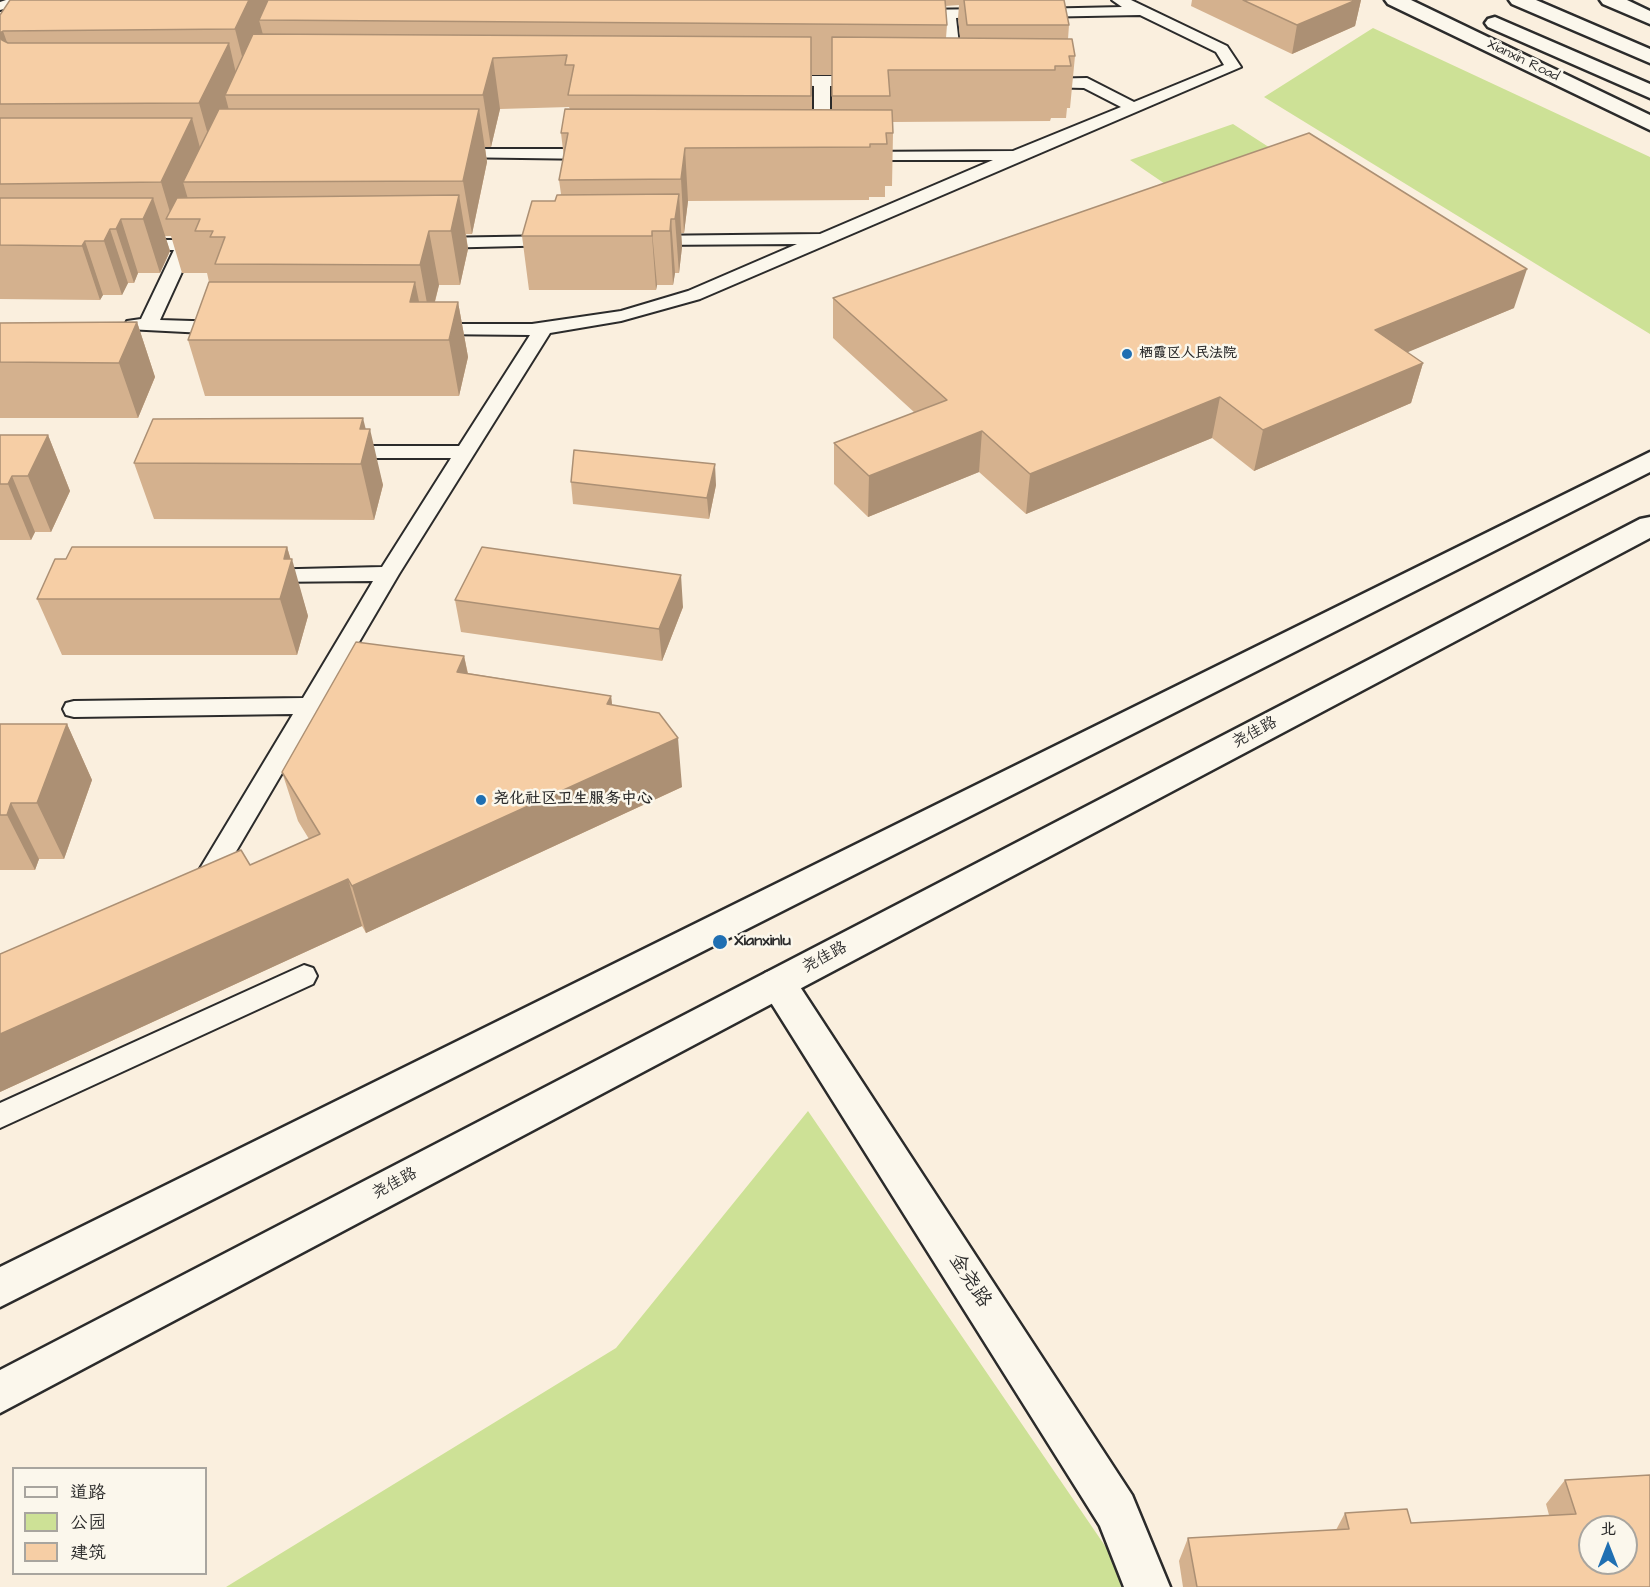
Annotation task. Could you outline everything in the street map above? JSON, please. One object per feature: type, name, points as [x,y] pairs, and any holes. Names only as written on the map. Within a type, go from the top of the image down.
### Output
[{"type":"main road","name":"Xianxin Road","points":[[1395,0],[1650,123]]},
{"type":"main road","points":[[1519,0],[1650,57]]},
{"type":"main road","points":[[1610,0],[1650,18]]},
{"type":"main road","name":"Xianxin Road","points":[[1476,15],[1650,92]]},
{"type":"main road","points":[[0,1288],[1650,461]]},
{"type":"main road","name":"尧佳路","points":[[0,1392],[1650,526]]},
{"type":"main road","name":"金尧路","points":[[778,982],[1116,1511],[1147,1587]]},
{"type":"lane","points":[[0,6],[22,0]]},
{"type":"lane","points":[[415,328],[543,329],[648,311],[694,295],[1018,155],[1233,67],[1221,49],[1119,0]]},
{"type":"lane","points":[[902,14],[1142,11]]},
{"type":"lane","points":[[948,14],[956,82]]},
{"type":"lane","points":[[762,81],[877,82]]},
{"type":"lane","points":[[822,81],[828,155],[1018,155]]},
{"type":"lane","points":[[1027,82],[1087,83],[1134,108]]},
{"type":"lane","points":[[440,154],[607,154]]},
{"type":"lane","points":[[148,325],[199,215]]},
{"type":"lane","points":[[638,240],[829,238]]},
{"type":"lane","points":[[412,243],[579,241]]},
{"type":"lane","points":[[116,245],[221,245]]},
{"type":"lane","points":[[115,326],[240,328]]},
{"type":"lane","points":[[189,898],[199,893],[388,574],[543,329]]},
{"type":"lane","points":[[325,453],[464,452]]},
{"type":"lane","points":[[244,575],[388,574]]},
{"type":"lane","points":[[74,709],[310,706]]},
{"type":"lane","points":[[0,1116],[304,976]]},
{"type":"green space","points":[[1373,28],[1650,157],[1650,334],[1264,97]]},
{"type":"green space","points":[[1233,124],[1278,153],[1174,190],[1130,160]]},
{"type":"green space","points":[[808,1111],[1114,1559],[1121,1587],[226,1587],[616,1348]]},
{"type":"building","points":[[10,0],[249,0],[235,29],[3,31],[0,33],[0,15]]},
{"type":"building","points":[[268,0],[945,0],[947,25],[259,20]]},
{"type":"building","points":[[964,0],[1064,0],[1069,25],[967,25]]},
{"type":"building","points":[[1243,0],[1356,0],[1297,25]]},
{"type":"building","points":[[253,34],[811,37],[811,96],[568,95],[574,65],[565,65],[567,55],[493,58],[483,95],[225,95]]},
{"type":"building","points":[[0,37],[8,43],[229,43],[199,103],[0,104]]},
{"type":"building","points":[[832,37],[1072,39],[1075,56],[1069,56],[1071,66],[1055,66],[1055,70],[888,70],[890,96],[832,96]]},
{"type":"building","points":[[219,109],[479,109],[463,181],[183,182]]},
{"type":"building","points":[[565,109],[892,110],[893,133],[886,133],[887,144],[870,144],[870,147],[685,148],[681,179],[559,180],[568,133],[561,133]]},
{"type":"building","points":[[0,118],[192,118],[161,182],[0,184]]},
{"type":"building","name":"栖霞区人民法院","points":[[1309,133],[1527,269],[1375,330],[1423,363],[1263,430],[1220,397],[1030,474],[982,431],[869,476],[834,443],[947,400],[833,298]]},
{"type":"building","points":[[679,194],[675,219],[671,219],[670,231],[652,231],[652,236],[522,236],[532,201],[555,201],[557,195]]},
{"type":"building","points":[[459,195],[451,231],[429,231],[420,265],[215,264],[225,237],[210,237],[213,231],[195,231],[200,219],[166,219],[177,198]]},
{"type":"building","points":[[0,198],[153,198],[143,219],[121,219],[116,229],[110,229],[104,241],[85,241],[82,246],[0,245]]},
{"type":"building","points":[[209,282],[415,282],[410,302],[458,302],[449,340],[188,340]]},
{"type":"building","points":[[137,322],[119,363],[0,362],[0,323]]},
{"type":"building","points":[[363,418],[360,429],[370,429],[361,464],[134,463],[153,419]]},
{"type":"building","points":[[0,435],[48,435],[28,476],[12,476],[8,484],[0,484]]},
{"type":"building","points":[[574,450],[715,464],[707,498],[571,482]]},
{"type":"building","points":[[72,547],[287,547],[284,559],[292,559],[280,599],[37,599],[55,559],[66,559]]},
{"type":"building","points":[[482,547],[681,575],[659,629],[455,600]]},
{"type":"building","points":[[356,642],[464,656],[457,672],[611,696],[607,704],[659,713],[678,738],[352,886],[348,879],[0,1034],[0,954],[241,850],[250,865],[320,834],[282,772]]},
{"type":"building","points":[[0,724],[67,724],[37,803],[11,803],[7,815],[0,815]]},
{"type":"building","points":[[1650,1475],[1650,1587],[1197,1587],[1188,1538],[1349,1529],[1345,1513],[1407,1509],[1411,1523],[1576,1514],[1565,1480]]},
{"type":"place","name":"栖霞区人民法院","points":[[1127,354]]},
{"type":"place","name":"尧化社区卫生服务中心","points":[[481,800]]},
{"type":"place","name":"Xianxinlu","points":[[720,942]]}]
